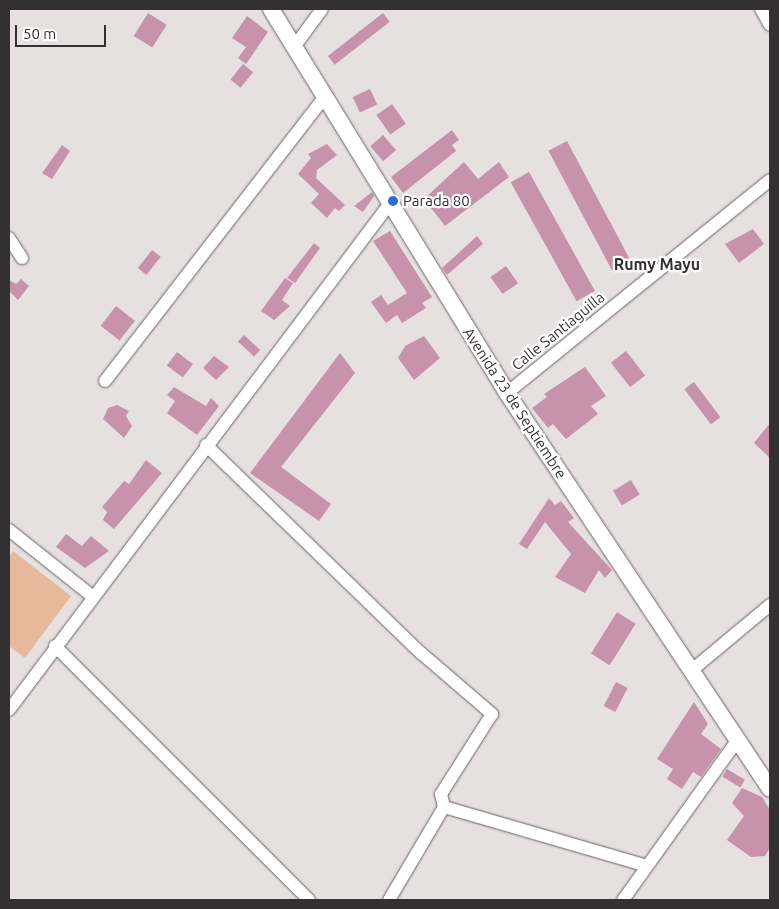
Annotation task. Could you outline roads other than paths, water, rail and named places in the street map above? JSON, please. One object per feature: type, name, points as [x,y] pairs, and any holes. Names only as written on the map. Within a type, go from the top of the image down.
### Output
[{"type":"main road","name":"Avenida 23 de Septiembre","points":[[271,9],[388,206],[507,393],[770,790]]},
{"type":"street","points":[[294,48],[322,9]]},
{"type":"street","points":[[761,9],[770,26]]},
{"type":"street","points":[[105,381],[324,98]]},
{"type":"street","name":"Calle Santiaguilla","points":[[507,393],[770,180]]},
{"type":"street","points":[[9,710],[92,596],[388,206]]},
{"type":"street","points":[[9,238],[22,258]]},
{"type":"street","points":[[206,445],[421,652],[492,714],[441,794],[444,807],[389,900]]},
{"type":"street","points":[[9,530],[92,596]]},
{"type":"street","points":[[692,670],[770,606]]},
{"type":"street","points":[[55,646],[309,900]]},
{"type":"street","points":[[623,900],[737,741]]},
{"type":"street","points":[[444,807],[647,866]]},
{"type":"place","name":"Parada 80","points":[[393,201]]},
{"type":"district","name":"Rumy Mayu","points":[[657,264]]}]
